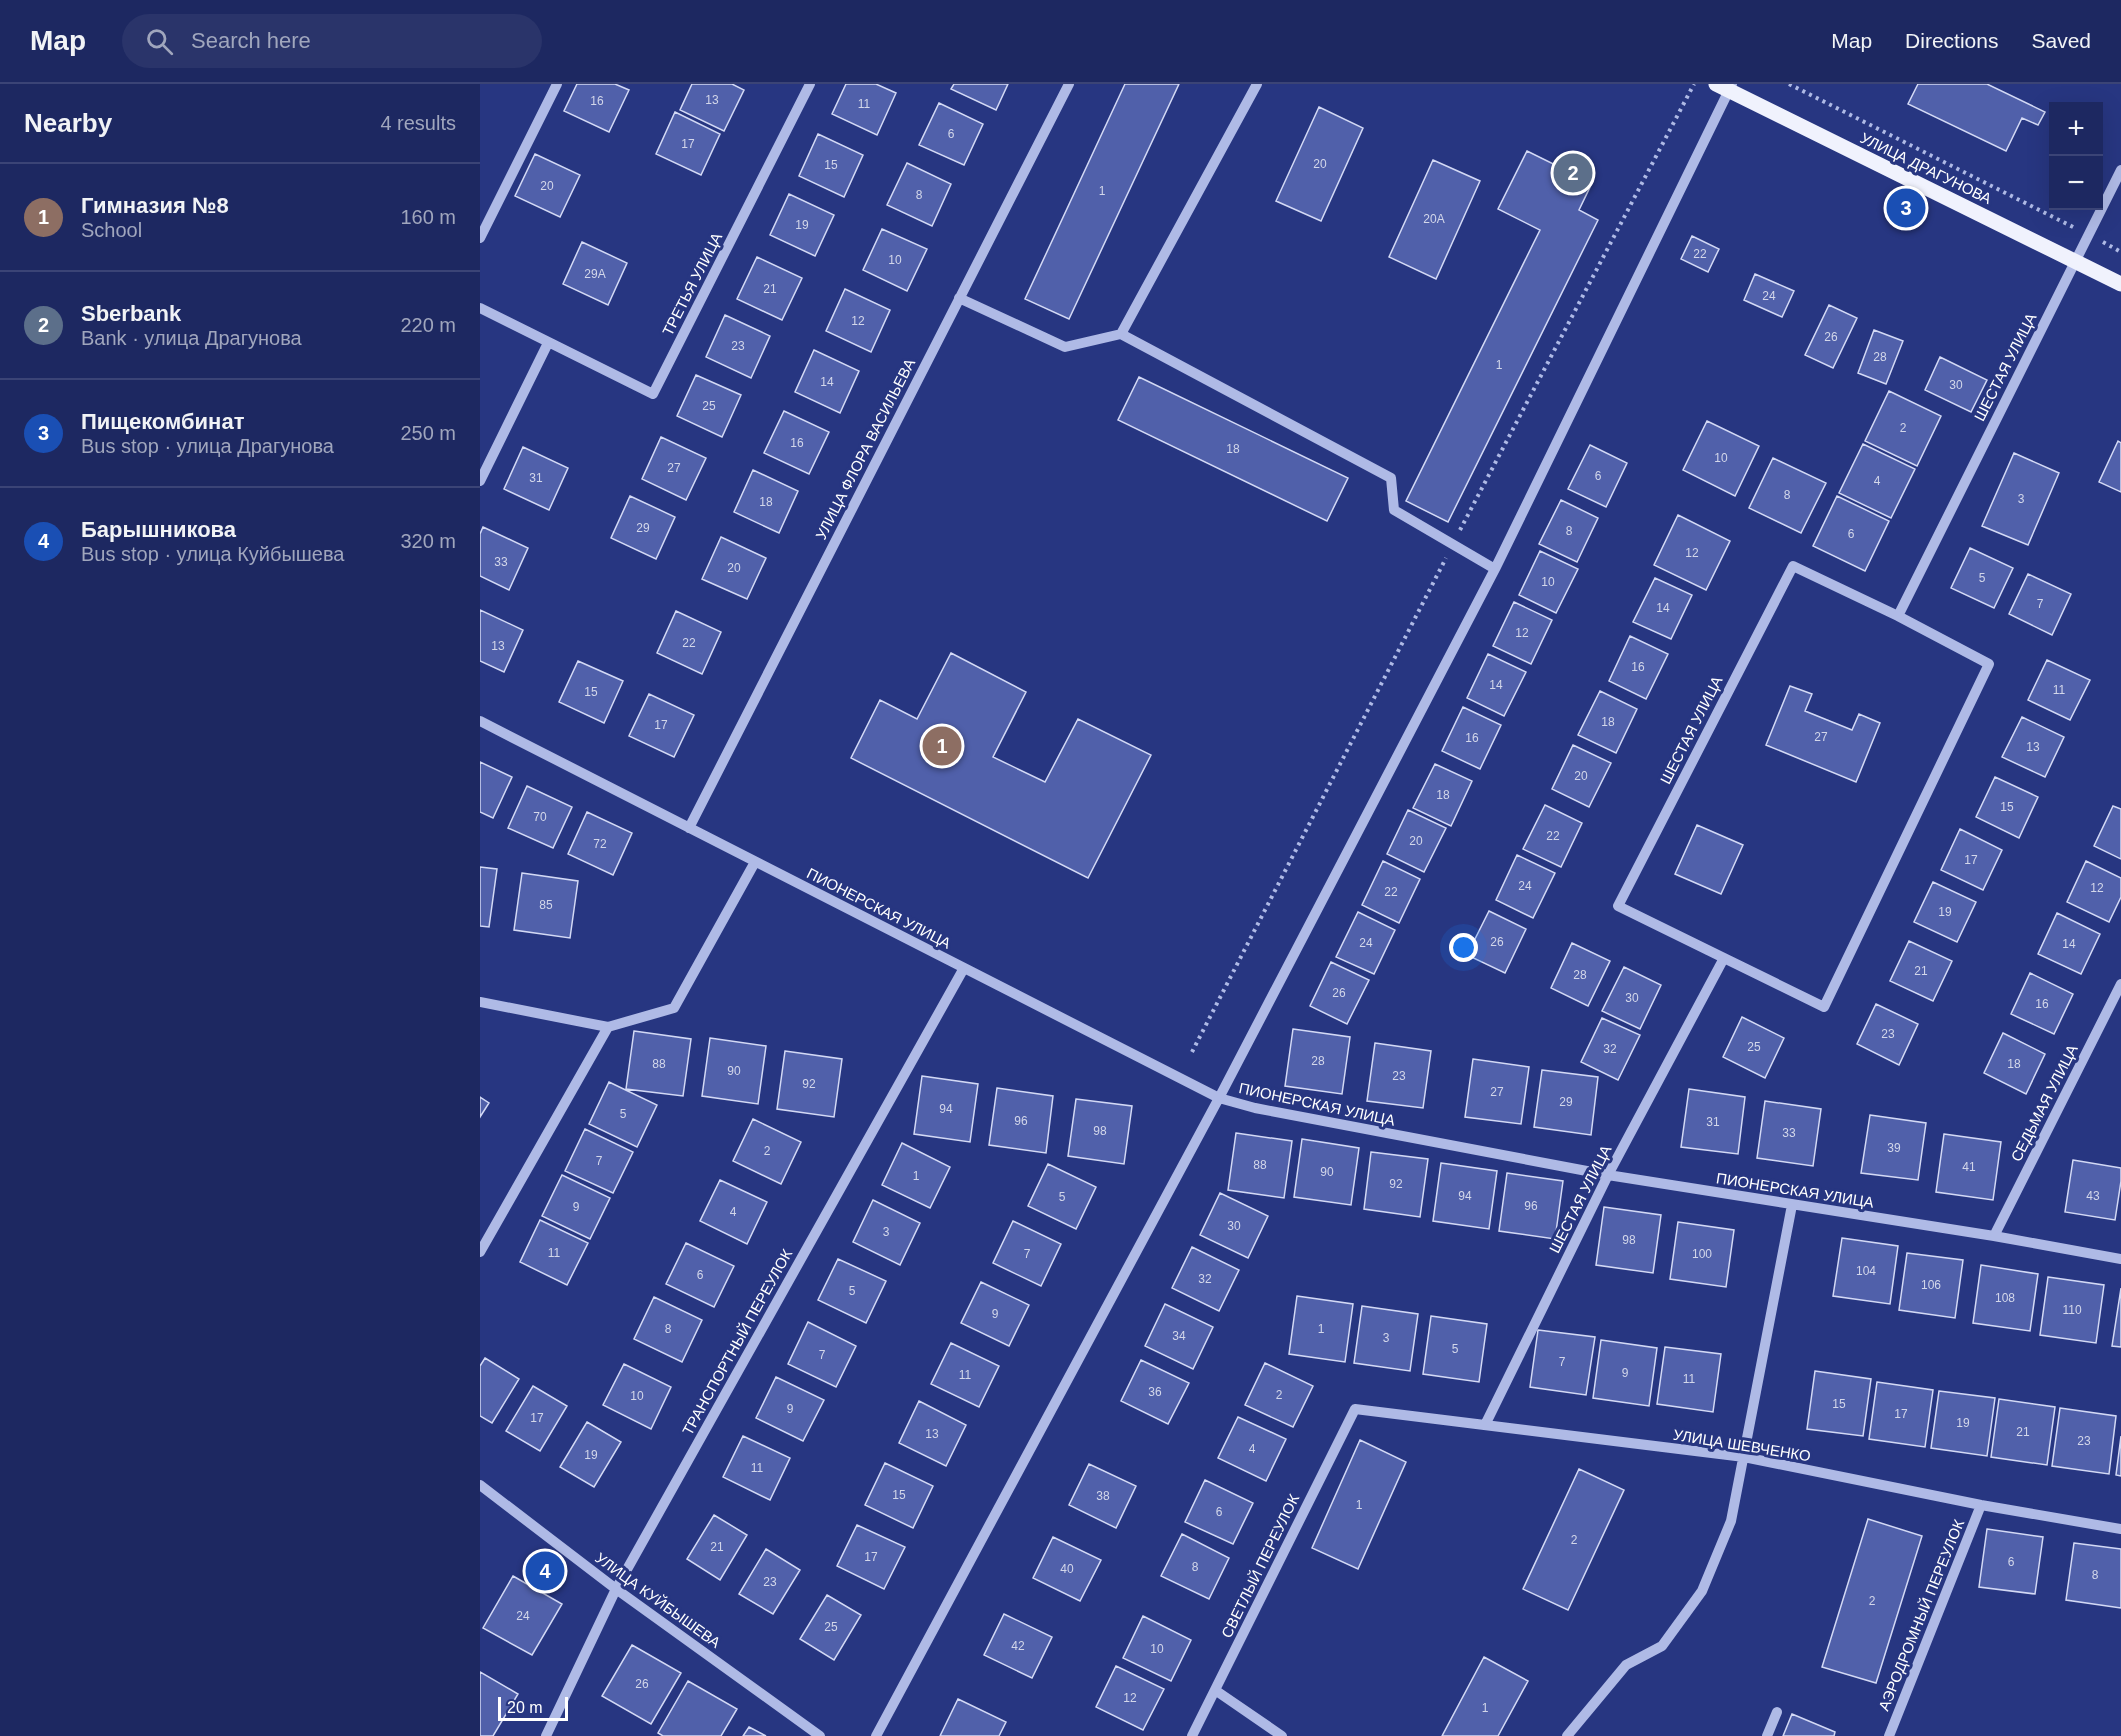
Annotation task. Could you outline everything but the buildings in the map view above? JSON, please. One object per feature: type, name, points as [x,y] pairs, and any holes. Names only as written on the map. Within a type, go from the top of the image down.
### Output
[{"type":"main road","name":"УЛИЦА ДРАГУНОВА","points":[[1725,86],[2121,284]]},
{"type":"street","points":[[480,238],[557,84]]},
{"type":"street","name":"ТРЕТЬЯ УЛИЦА","points":[[480,308],[653,394],[810,84]]},
{"type":"street","name":"УЛИЦА ФЛОРА ВАСИЛЬЕВА","points":[[689,828],[1069,84]]},
{"type":"street","points":[[1121,333],[1257,84]]},
{"type":"street","points":[[876,1736],[1219,1098],[1495,569],[1725,86]]},
{"type":"street","name":"ШЕСТАЯ УЛИЦА","points":[[1898,616],[2121,170]]},
{"type":"street","points":[[959,298],[1065,347],[1121,333],[1391,478],[1394,510],[1495,569]]},
{"type":"street","points":[[480,482],[548,343]]},
{"type":"street","name":"ШЕСТАЯ УЛИЦА","points":[[1793,566],[1898,616],[1989,664],[1824,1007],[1618,906],[1793,566]]},
{"type":"street","name":"ПИОНЕРСКАЯ УЛИЦА","points":[[480,721],[1219,1098],[1255,1108],[1608,1175],[1994,1236],[2121,1259]]},
{"type":"street","points":[[480,1002],[609,1027],[674,1008],[755,862]]},
{"type":"street","name":"ШЕСТАЯ УЛИЦА","points":[[1485,1425],[1608,1175],[1724,958]]},
{"type":"street","name":"ТРАНСПОРТНЫЙ ПЕРЕУЛОК","points":[[546,1736],[616,1589],[964,968]]},
{"type":"street","name":"СЕДЬМАЯ УЛИЦА","points":[[1994,1236],[2121,984]]},
{"type":"street","points":[[480,1252],[609,1027]]},
{"type":"street","points":[[1567,1736],[1626,1665],[1662,1646],[1702,1592],[1731,1521],[1792,1205]]},
{"type":"street","name":"УЛИЦА ШЕВЧЕНКО","points":[[1355,1409],[1744,1457],[1981,1505],[2121,1529]]},
{"type":"street","name":"СВЕТЛЫЙ ПЕРЕУЛОК","points":[[1192,1736],[1355,1409]]},
{"type":"street","name":"УЛИЦА КУЙБЫШЕВА","points":[[480,1485],[616,1589],[820,1736]]},
{"type":"street","name":"АЭРОДРОМНЫЙ ПЕРЕУЛОК","points":[[1889,1736],[1981,1505]]},
{"type":"street","points":[[1215,1690],[1282,1736]]},
{"type":"street","points":[[1767,1736],[1777,1712]]},
{"type":"path","points":[[1192,1052],[1453,544],[1694,84]]},
{"type":"path","points":[[1789,84],[2121,252]]},
{"type":"place","name":"Sberbank","points":[[1573,173]]},
{"type":"place","name":"Пищекомбинат","points":[[1906,208]]},
{"type":"place","name":"Гимназия №8","points":[[942,746]]},
{"type":"place","name":"Барышникова","points":[[545,1571]]}]
